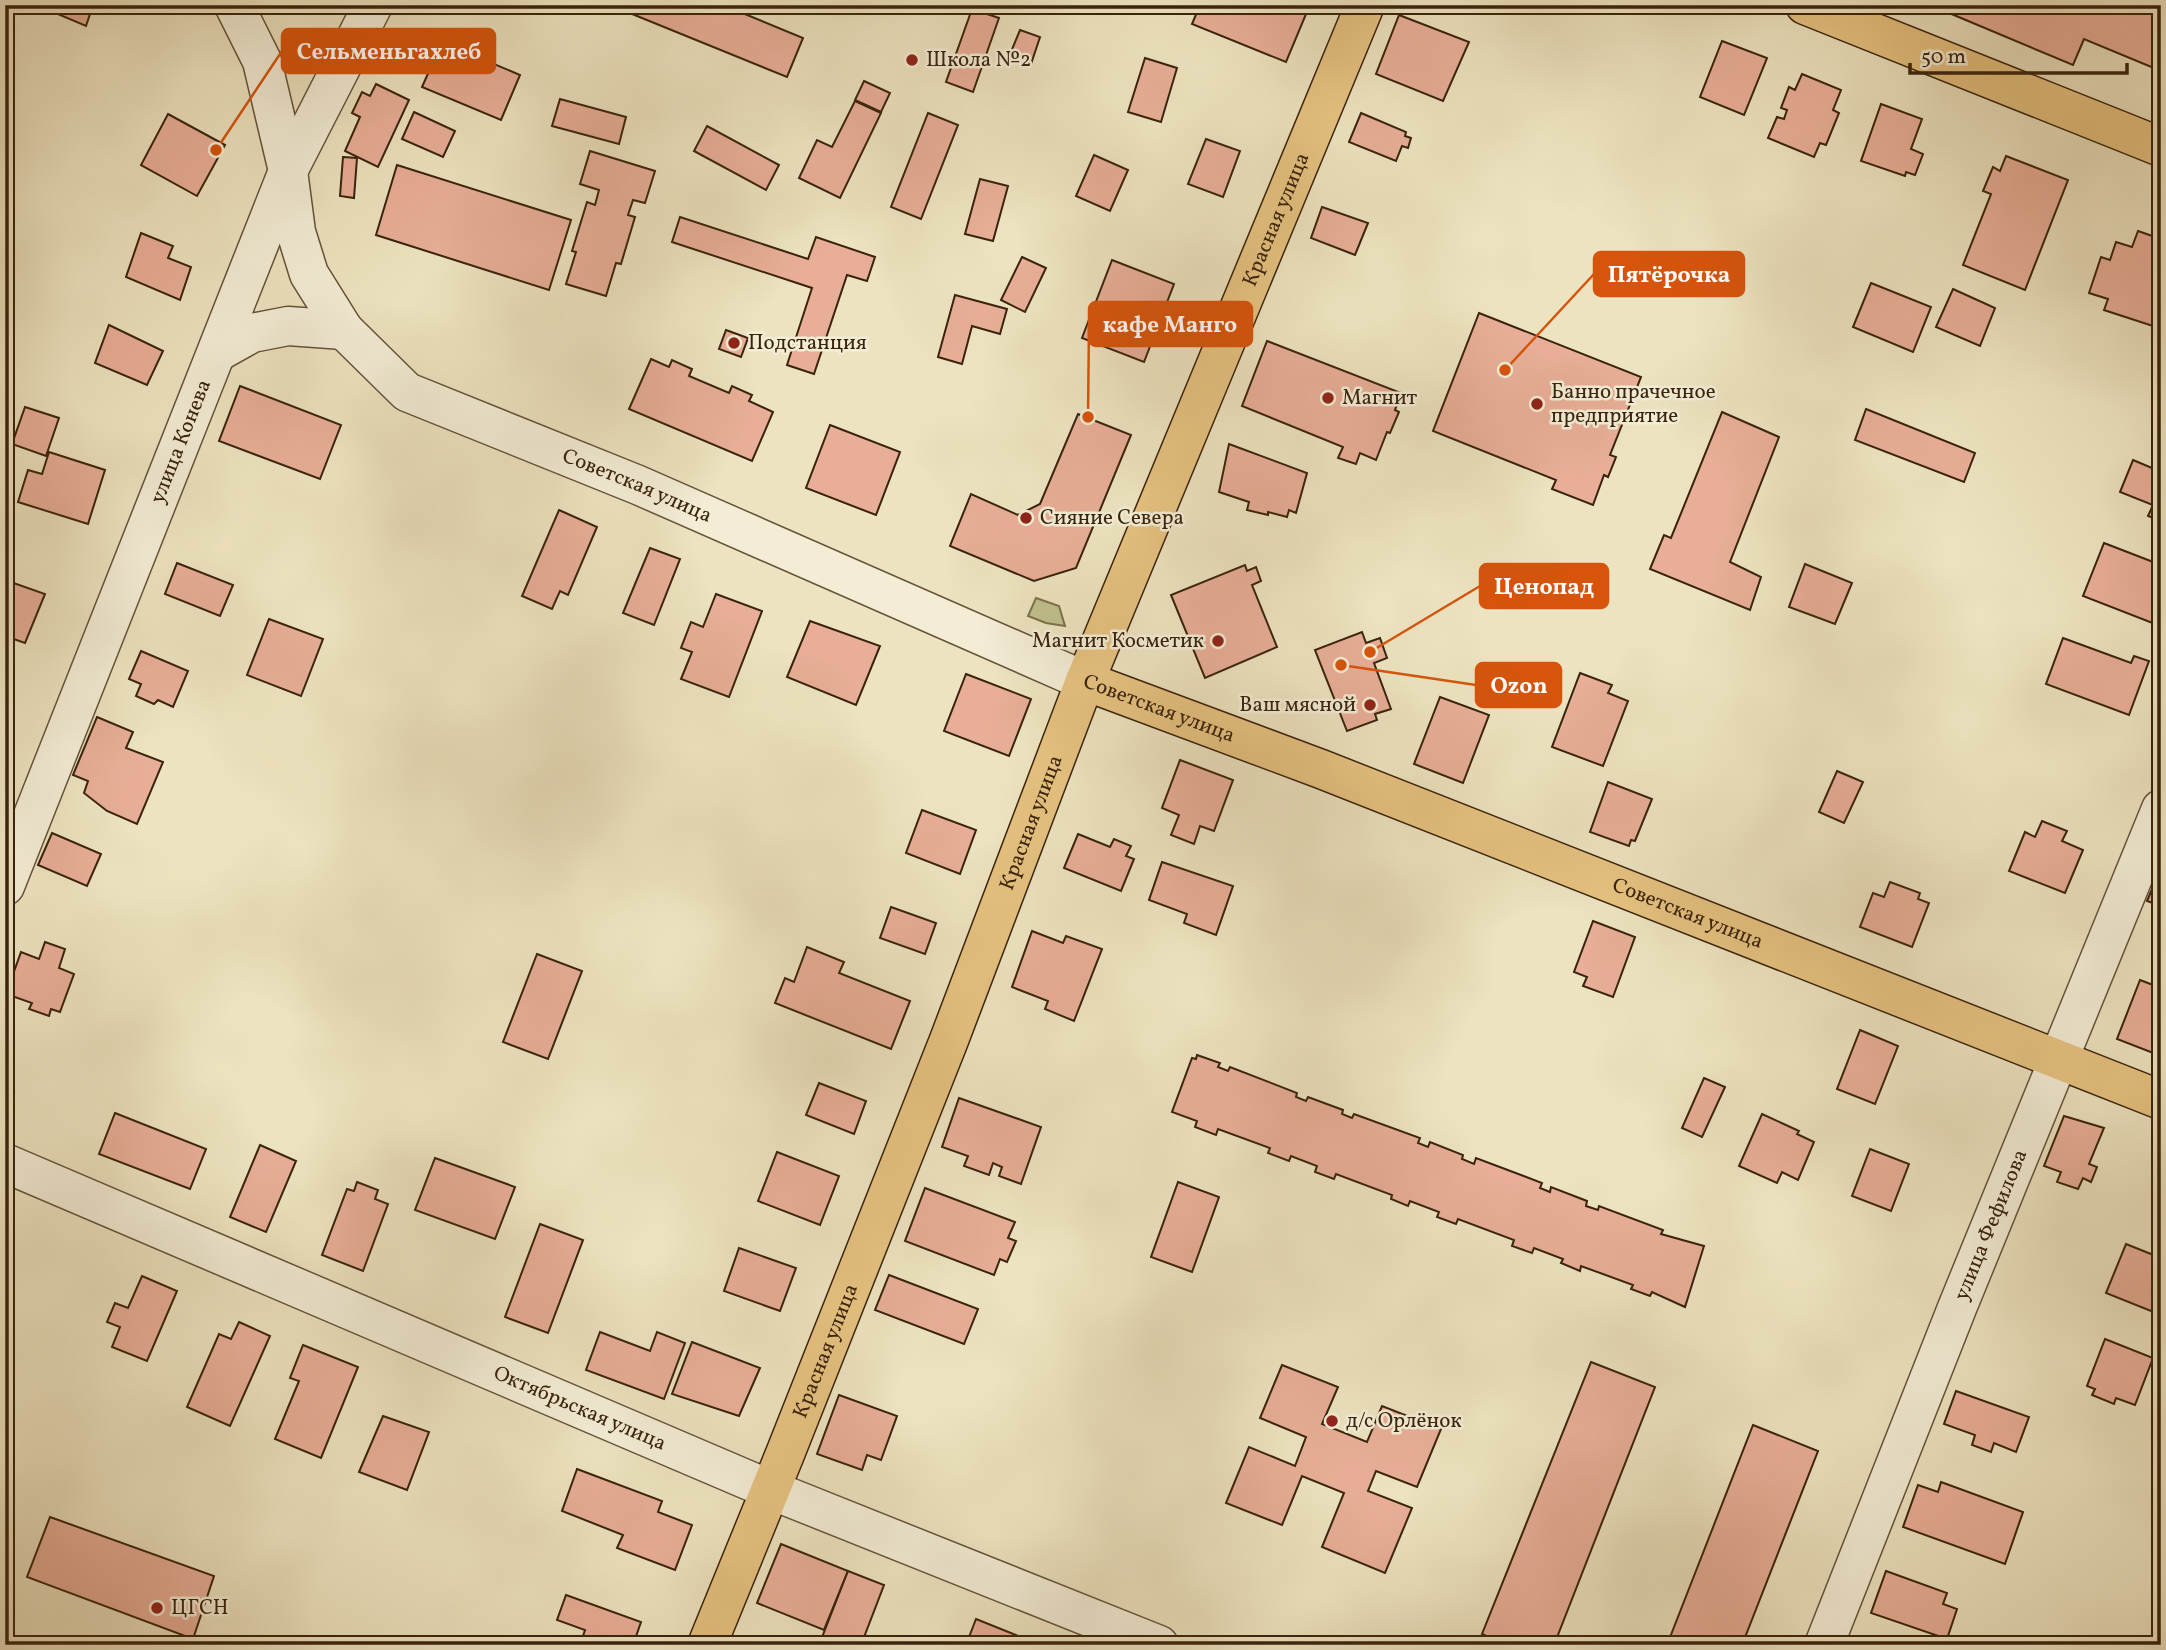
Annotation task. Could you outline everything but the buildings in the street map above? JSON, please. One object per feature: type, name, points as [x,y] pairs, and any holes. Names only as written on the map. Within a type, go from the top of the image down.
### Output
[{"type":"main road","name":"Красная улица","points":[[707,1645],[949,1040],[1084,681],[1365,5]]},
{"type":"main road","points":[[1805,5],[2161,147]]},
{"type":"main road","name":"Советская улица","points":[[1084,681],[1321,769],[2161,1100]]},
{"type":"street","name":"Советская улица","points":[[234,5],[262,61],[288,171],[296,232],[309,274],[344,330],[407,392],[638,485],[1084,681]]},
{"type":"street","name":"улица Конева","points":[[5,886],[288,171],[373,5]]},
{"type":"street","points":[[218,352],[252,333],[288,326],[344,330]]},
{"type":"street","name":"улица Фефилова","points":[[1824,1645],[2161,809]]},
{"type":"street","name":"Октябрьская улица","points":[[5,1163],[771,1490],[1159,1645]]},
{"type":"green space","points":[[1036,598],[1059,606],[1065,626],[1028,616]]},
{"type":"place","name":"Школа №2","points":[[912,60]]},
{"type":"place","name":"Сельменьгахлеб","points":[[216,150]]},
{"type":"place","name":"Подстанция","points":[[734,343]]},
{"type":"place","name":"Пятёрочка","points":[[1505,370]]},
{"type":"place","name":"Магнит","points":[[1328,398]]},
{"type":"place","name":"Банно прачечное предприятие","points":[[1537,404]]},
{"type":"place","name":"кафе Манго","points":[[1088,417]]},
{"type":"place","name":"Сияние Севера","points":[[1026,518]]},
{"type":"place","name":"Магнит Косметик","points":[[1218,641]]},
{"type":"place","name":"Ценопад","points":[[1370,652]]},
{"type":"place","name":"Ozon","points":[[1341,665]]},
{"type":"place","name":"Ваш мясной","points":[[1370,705]]},
{"type":"place","name":"д/с Орлёнок","points":[[1332,1421]]},
{"type":"place","name":"ЦГСН","points":[[157,1608]]}]
